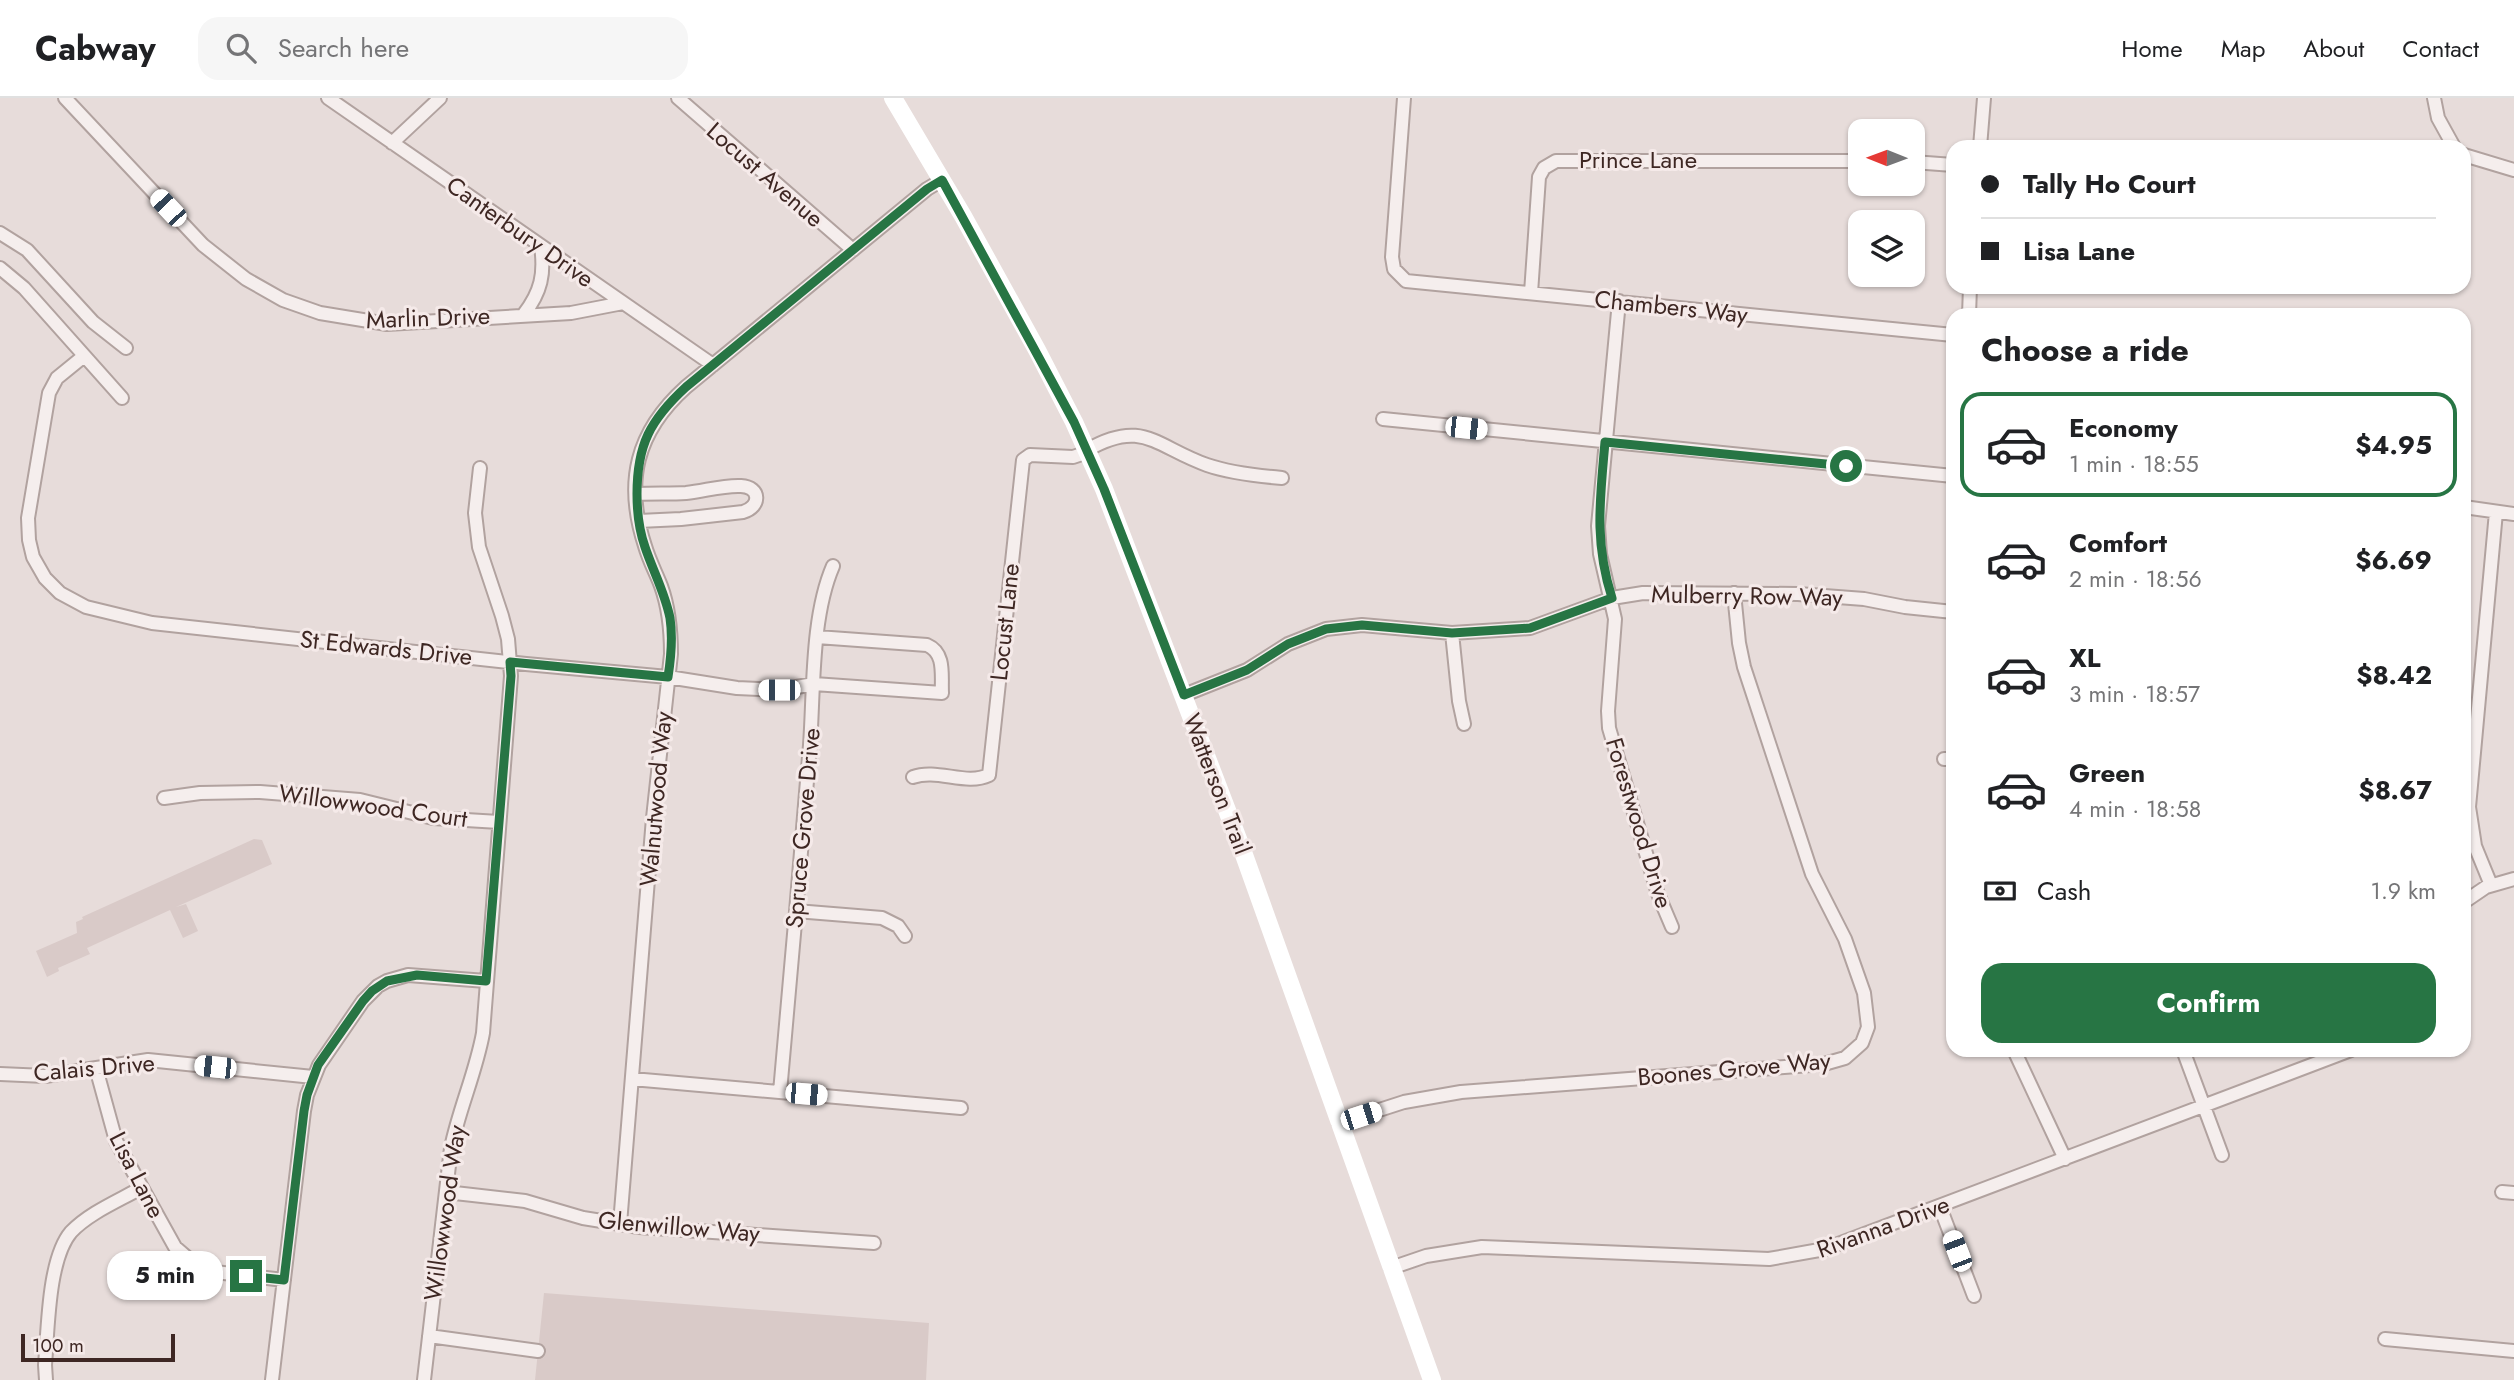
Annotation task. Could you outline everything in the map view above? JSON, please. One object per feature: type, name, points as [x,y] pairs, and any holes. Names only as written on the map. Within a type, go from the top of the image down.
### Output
[{"type":"main road","name":"Watterson Trail","points":[[893,98],[1037,350],[1088,451],[1243,852],[1432,1380]]},
{"type":"street","name":"Marlin Drive","points":[[65,98],[203,245],[246,279],[283,300],[320,313],[387,324],[571,313],[622,303]]},
{"type":"street","name":"Canterbury Drive","points":[[328,98],[713,365]]},
{"type":"street","points":[[392,143],[440,98]]},
{"type":"street","name":"Locust Avenue","points":[[678,98],[853,250]]},
{"type":"street","name":"Chambers Way","points":[[1404,98],[1392,257],[1394,269],[1401,278],[1412,282],[1946,334]]},
{"type":"street","points":[[1981,140],[1984,98]]},
{"type":"street","points":[[2434,98],[2447,140]]},
{"type":"street","points":[[2471,158],[2514,170]]},
{"type":"street","name":"Prince Lane","points":[[1531,293],[1539,177],[1544,168],[1556,160],[1848,161]]},
{"type":"street","points":[[1925,163],[1946,164]]},
{"type":"street","name":"Walnutwood Way","points":[[620,1224],[653,818],[671,654],[670,618],[662,588],[645,547],[639,521],[637,474],[641,449],[652,425],[674,398],[927,189],[942,180]]},
{"type":"street","points":[[0,233],[33,256],[93,322],[126,348]]},
{"type":"street","points":[[524,314],[541,288],[544,264],[541,246]]},
{"type":"street","points":[[0,268],[24,288],[122,398]]},
{"type":"street","name":"Forestwood Drive","points":[[1619,301],[1598,526],[1600,554],[1615,619],[1609,728],[1658,894],[1672,927]]},
{"type":"street","name":"St Edwards Drive","points":[[84,356],[57,378],[49,393],[29,518],[29,540],[33,557],[45,578],[60,593],[86,607],[152,623],[668,677],[759,690],[779,690],[814,684],[942,693],[941,658],[935,648],[927,645],[817,637]]},
{"type":"street","points":[[1383,419],[1946,475]]},
{"type":"street","points":[[1088,451],[1106,440],[1122,436],[1146,436],[1209,466],[1282,478]]},
{"type":"street","name":"Locust Lane","points":[[913,777],[922,773],[975,779],[989,775],[1023,460],[1030,455],[1073,457],[1088,451]]},
{"type":"street","name":"Willowwood Way","points":[[424,1380],[457,1119],[478,1059],[511,676],[502,616],[479,547],[475,513],[480,468]]},
{"type":"street","points":[[637,494],[687,493],[742,486],[748,487],[757,496],[751,510],[743,512],[701,518],[639,521]]},
{"type":"street","points":[[2471,508],[2514,513]]},
{"type":"street","points":[[2471,785],[2496,512]]},
{"type":"street","name":"Spruce Grove Drive","points":[[780,1092],[817,637],[833,566]]},
{"type":"street","name":"Mulberry Row Way","points":[[1184,695],[1247,670],[1288,644],[1326,629],[1362,625],[1452,633],[1530,628],[1612,598],[1643,593],[1734,593],[1852,598],[1946,611]]},
{"type":"street","name":"Boones Grove Way","points":[[1339,1123],[1404,1102],[1461,1092],[1824,1064],[1845,1058],[1862,1043],[1868,1027],[1864,993],[1845,939],[1812,874],[1744,667],[1734,593]]},
{"type":"street","points":[[1452,633],[1464,724]]},
{"type":"street","name":"Willowwood Court","points":[[164,798],[200,793],[260,792],[360,800],[433,818],[499,822]]},
{"type":"street","points":[[2471,820],[2475,846],[2491,885]]},
{"type":"street","points":[[2471,898],[2491,885],[2514,879]]},
{"type":"street","points":[[796,911],[882,918],[898,926],[905,936]]},
{"type":"street","points":[[272,1380],[304,1111],[318,1065],[363,1001],[387,981],[417,975],[486,981]]},
{"type":"street","points":[[2017,1057],[2065,1159]]},
{"type":"street","points":[[2186,1057],[2222,1155]]},
{"type":"street","name":"Rivanna Drive","points":[[1391,1268],[1426,1256],[1482,1247],[1724,1258],[1785,1258],[1825,1249],[2204,1106],[2323,1057]]},
{"type":"street","name":"Calais Drive","points":[[0,1074],[45,1076],[148,1060],[313,1077]]},
{"type":"street","name":"Lisa Lane","points":[[96,1068],[116,1141],[175,1247],[197,1266],[215,1272],[284,1280]]},
{"type":"street","points":[[632,1079],[961,1108]]},
{"type":"street","points":[[46,1380],[45,1365],[54,1273],[60,1250],[71,1233],[82,1223],[141,1188]]},
{"type":"street","name":"Glenwillow Way","points":[[446,1192],[525,1201],[583,1218],[620,1224],[874,1243]]},
{"type":"street","points":[[1940,1207],[1974,1296]]},
{"type":"street","points":[[429,1336],[538,1351]]},
{"type":"street","points":[[2385,1339],[2514,1351]]},
{"type":"shaded area","points":[[254,839],[262,840],[272,864],[176,907],[186,904],[198,931],[183,938],[170,910],[87,948],[90,954],[58,968],[59,971],[47,977],[36,951],[77,933],[76,922],[83,919],[82,917]]},
{"type":"shaded area","points":[[544,1293],[929,1323],[926,1380],[535,1380]]},
{"type":"route","points":[[246,1276],[284,1280],[307,1095],[318,1065],[363,1001],[378,986],[408,975],[486,981],[510,662],[668,677],[671,654],[670,618],[662,588],[645,547],[637,505],[638,464],[641,449],[652,425],[686,387],[927,189],[942,180],[1074,422],[1104,489],[1184,695],[1247,670],[1288,644],[1314,632],[1338,626],[1376,625],[1452,633],[1530,628],[1612,598],[1600,554],[1598,526],[1605,442],[1846,466]]}]
